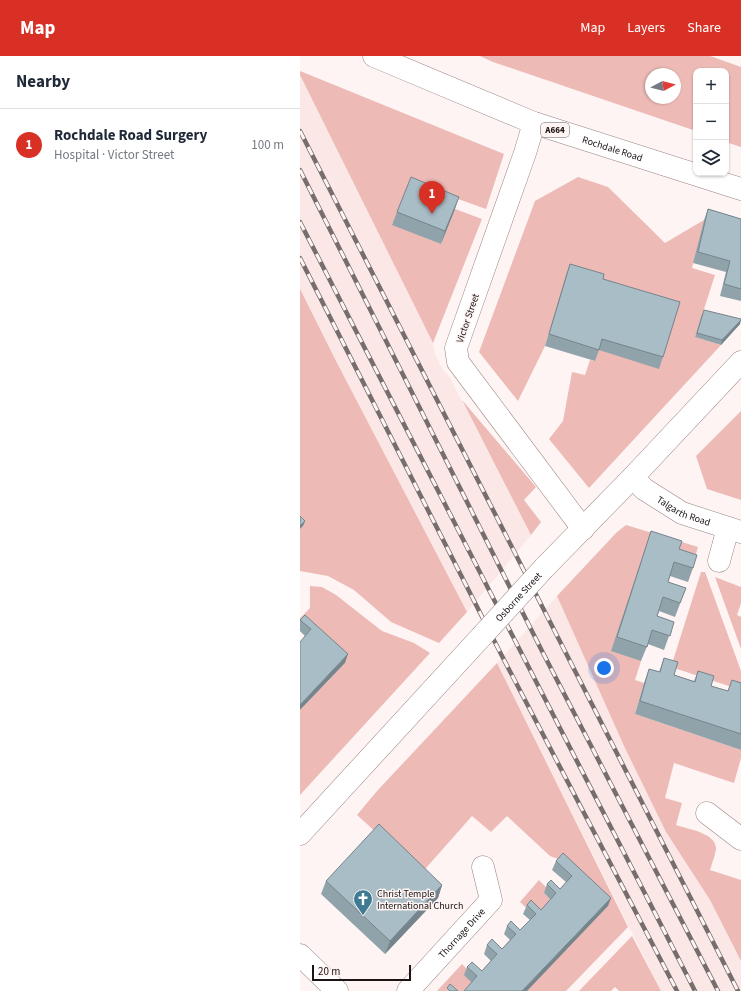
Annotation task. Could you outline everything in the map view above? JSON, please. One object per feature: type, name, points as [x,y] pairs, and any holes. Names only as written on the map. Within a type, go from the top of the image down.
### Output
[{"type":"main road","name":"Rochdale Road","points":[[374,56],[534,123],[741,189]]},
{"type":"main road","name":"Victor Street","points":[[534,123],[525,153],[456,348],[458,362],[583,529]]},
{"type":"main road","name":"Osborne Street","points":[[300,834],[544,568],[633,477],[741,362]]},
{"type":"main road","name":"Talgarth Road","points":[[633,477],[644,489],[682,513],[735,530]]},
{"type":"main road","points":[[719,561],[735,530]]},
{"type":"main road","points":[[707,813],[741,839]]},
{"type":"main road","name":"Thornage Drive","points":[[408,991],[491,900],[483,867]]},
{"type":"main road","points":[[300,955],[337,991]]},
{"type":"shaded area","points":[[480,56],[710,56],[741,67],[741,147],[729,143],[729,68],[693,68],[693,130],[493,62]]},
{"type":"shaded area","points":[[300,71],[504,154],[486,209],[436,191],[392,224],[441,244],[455,209],[482,219],[433,343],[300,75]]},
{"type":"shaded area","points":[[300,75],[433,343],[435,354],[443,370],[449,376],[531,535],[467,612],[336,361],[300,399]]},
{"type":"shaded area","points":[[578,177],[608,187],[665,243],[704,220],[692,268],[715,275],[695,337],[721,345],[589,488],[549,439],[563,421],[572,372],[585,375],[590,360],[595,361],[567,275],[545,346],[518,401],[479,352],[535,201]]},
{"type":"shaded area","points":[[300,289],[467,612],[439,643],[391,622],[354,590],[328,576],[300,571],[300,529],[303,526],[300,523]]},
{"type":"shaded area","points":[[462,400],[536,487],[524,500],[541,522],[531,535]]},
{"type":"shaded area","points":[[741,411],[741,500],[707,489],[696,456]]},
{"type":"shaded area","points":[[626,525],[698,547],[694,560],[646,545],[641,661],[635,680],[644,683],[635,714],[741,750],[741,758],[734,783],[674,763],[665,798],[682,803],[676,825],[700,832],[712,839],[715,844],[716,852],[710,870],[741,880],[741,961],[710,900],[666,832],[624,746],[557,596],[617,532]]},
{"type":"shaded area","points":[[701,572],[705,572],[741,671],[741,690],[671,667]]},
{"type":"shaded area","points":[[715,577],[741,587],[741,603],[737,615],[741,617],[741,649]]},
{"type":"shaded area","points":[[310,586],[322,587],[336,595],[382,631],[414,643],[430,653],[300,795],[300,710],[345,663],[300,625],[300,618],[310,608]]},
{"type":"shaded area","points":[[557,596],[624,746],[666,832],[710,900],[741,961],[741,991],[661,991],[497,663]]},
{"type":"shaded area","points":[[497,663],[628,927],[566,991],[526,991],[608,906],[558,859],[550,856],[507,816],[491,832],[472,816],[426,868],[420,872],[357,815],[377,791]]},
{"type":"shaded area","points":[[539,880],[548,889],[544,893],[553,902],[538,919],[520,902]]},
{"type":"shaded area","points":[[632,936],[661,991],[619,991],[615,987],[611,991],[579,991]]},
{"type":"shaded area","points":[[462,964],[468,970],[474,985],[468,991],[437,991]]},
{"type":"building","points":[[411,177],[459,197],[445,231],[397,212]]},
{"type":"building","points":[[708,209],[741,219],[741,289],[724,284],[730,261],[698,252]]},
{"type":"building","points":[[570,264],[604,274],[603,279],[680,302],[663,357],[602,339],[599,350],[549,334]]},
{"type":"building","points":[[704,310],[741,320],[722,340],[697,333]]},
{"type":"building","points":[[300,516],[305,521],[300,526]]},
{"type":"building","points":[[651,531],[682,541],[679,549],[697,555],[693,568],[674,562],[668,582],[686,588],[680,603],[663,597],[657,616],[674,622],[670,636],[652,630],[647,647],[617,637]]},
{"type":"building","points":[[305,615],[348,654],[300,705],[300,642],[311,629],[300,620]]},
{"type":"building","points":[[664,658],[678,662],[674,675],[695,682],[698,671],[714,676],[711,686],[728,691],[732,680],[741,683],[741,734],[640,701],[649,669],[660,672]]},
{"type":"building","points":[[379,824],[442,885],[390,941],[326,881]]},
{"type":"building","points":[[563,853],[611,898],[522,991],[464,991],[477,976],[467,967],[472,962],[482,971],[497,954],[487,945],[492,939],[502,949],[516,934],[507,926],[511,921],[520,930],[536,914],[527,905],[531,900],[541,910],[556,893],[547,884],[551,880],[560,889],[572,876],[556,861]]},
{"type":"building","points":[[450,984],[458,991],[450,991],[447,988]]},
{"type":"railway","points":[[300,131],[738,991]]},
{"type":"railway","points":[[300,170],[543,653],[718,991]]},
{"type":"railway","points":[[300,222],[695,991]]},
{"type":"railway","points":[[300,258],[502,656],[677,991]]},
{"type":"place","name":"Rochdale Road Surgery","points":[[432,214]]},
{"type":"place","name":"Christ Temple International Church","points":[[363,916]]}]
